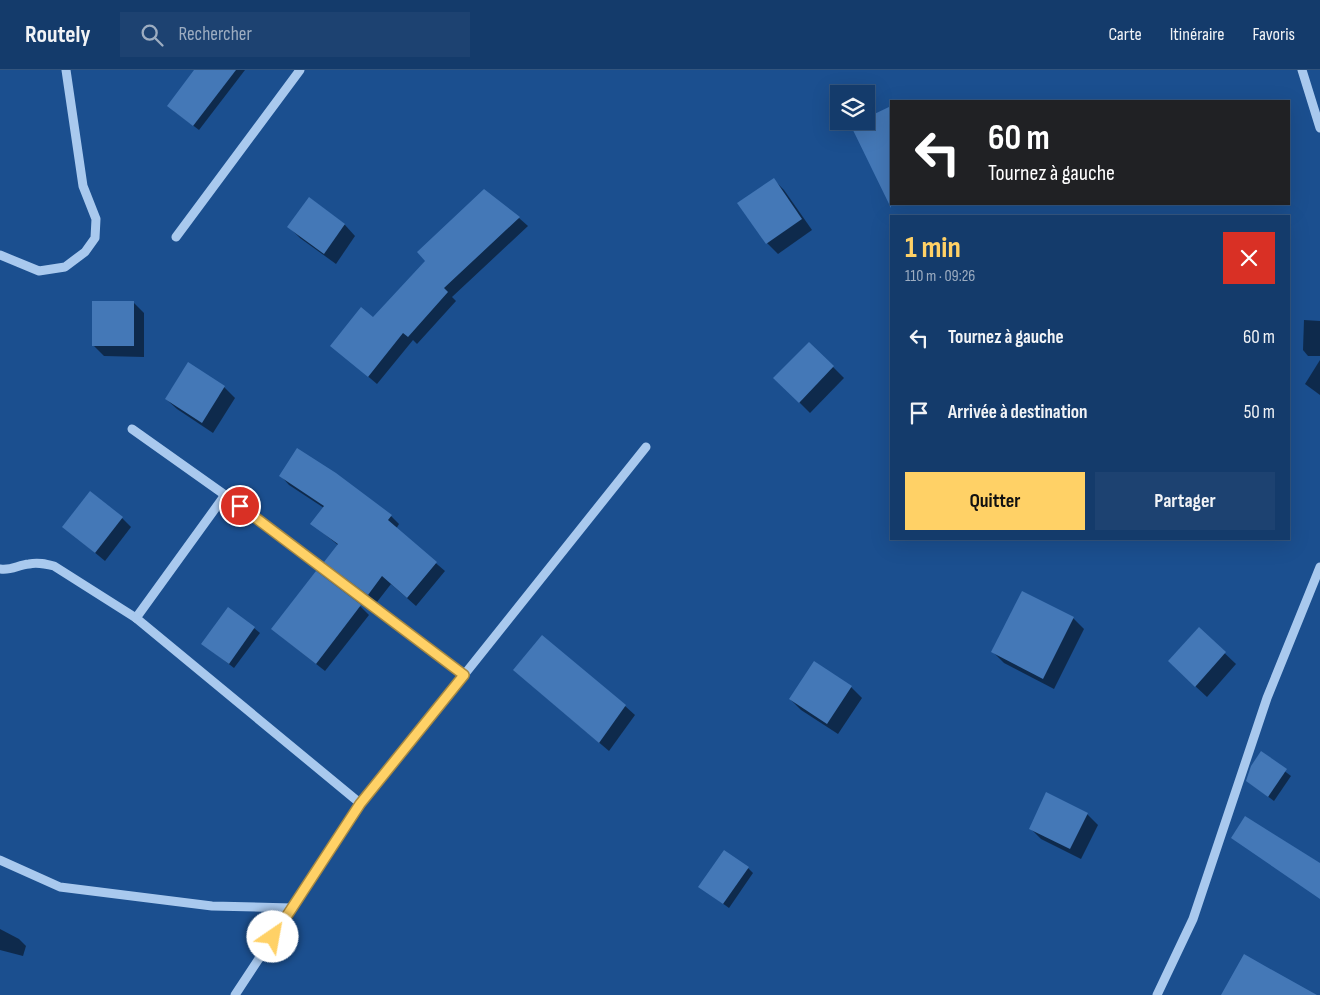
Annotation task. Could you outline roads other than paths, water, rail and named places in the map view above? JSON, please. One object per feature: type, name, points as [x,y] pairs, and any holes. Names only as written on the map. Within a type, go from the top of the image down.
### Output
[{"type":"street","points":[[0,255],[39,271],[64,267],[85,252],[95,238],[96,219],[83,186],[66,70]]},
{"type":"street","points":[[176,237],[300,70]]},
{"type":"street","points":[[1302,70],[1320,128]]},
{"type":"street","points":[[132,429],[225,495],[464,675]]},
{"type":"street","points":[[235,995],[360,804],[646,447]]},
{"type":"street","points":[[136,618],[225,495]]},
{"type":"street","points":[[0,569],[7,570],[29,564],[42,563],[54,566],[136,618],[360,804]]},
{"type":"street","points":[[1157,995],[1193,920],[1266,698],[1320,566]]},
{"type":"street","points":[[0,860],[60,887],[212,906],[292,908]]}]
